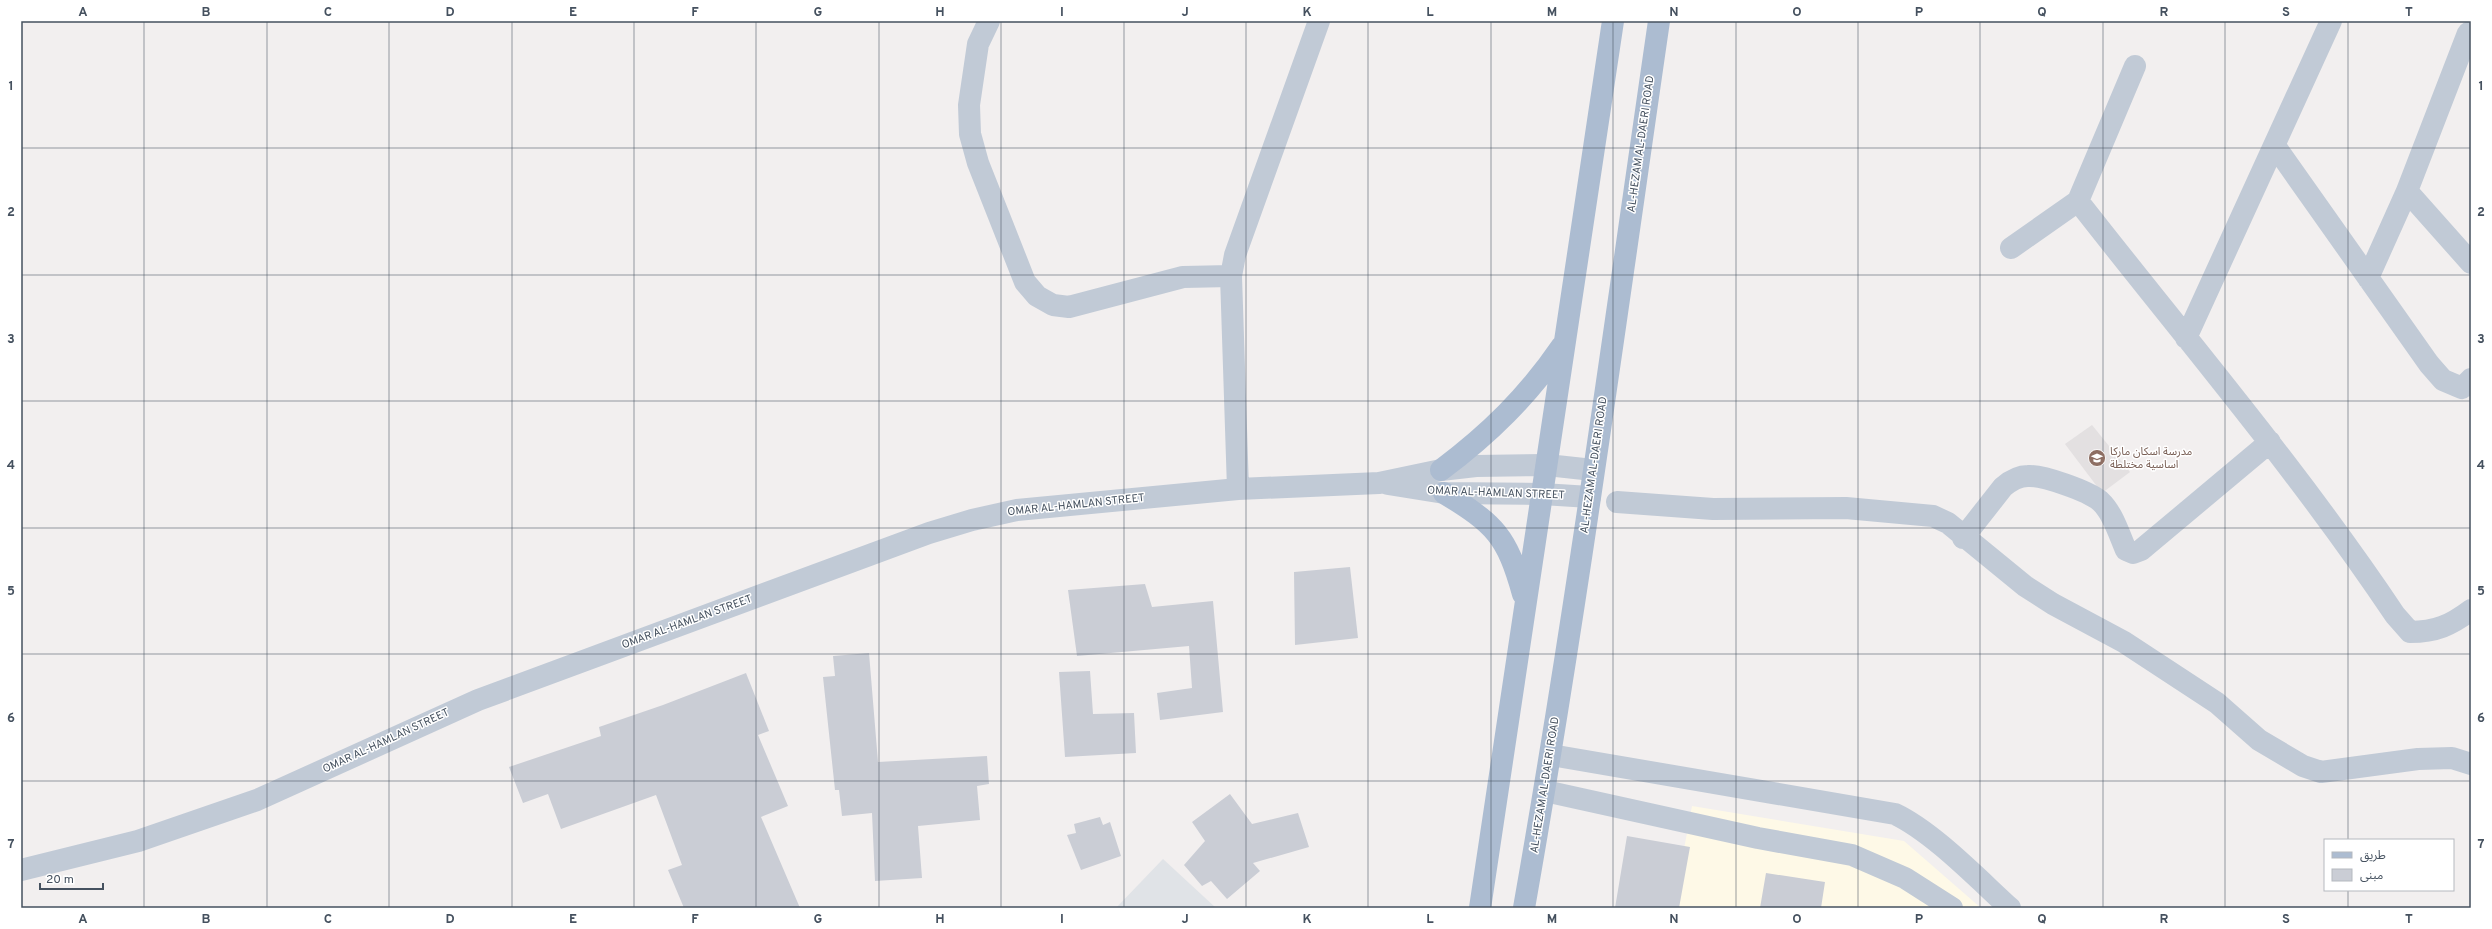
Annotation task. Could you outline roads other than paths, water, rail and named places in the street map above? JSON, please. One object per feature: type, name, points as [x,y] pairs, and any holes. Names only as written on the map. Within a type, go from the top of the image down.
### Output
[{"type":"main road","points":[[1480,908],[1613,21]]},
{"type":"main road","name":"AL-HEZAM AL-DAERI ROAD","points":[[1524,908],[1551,755],[1660,21]]},
{"type":"main road","points":[[1441,470],[1477,443],[1502,421],[1525,396],[1564,342]]},
{"type":"main road","points":[[1444,493],[1476,513],[1500,536],[1514,561],[1526,603]]},
{"type":"street","points":[[989,21],[978,44],[968,105],[970,134],[978,163],[1017,263],[1025,282],[1037,296],[1053,305],[1069,307],[1183,277],[1231,276]]},
{"type":"street","points":[[1238,489],[1231,276],[1235,255],[1319,21]]},
{"type":"street","points":[[2186,338],[2331,21]]},
{"type":"street","points":[[2368,278],[2407,191],[2466,30]]},
{"type":"street","points":[[2011,248],[2078,201],[2136,66]]},
{"type":"street","points":[[2275,146],[2368,278],[2443,380],[2462,388],[2471,379]]},
{"type":"street","points":[[2407,191],[2471,263]]},
{"type":"street","points":[[2078,201],[2270,442],[2356,558],[2395,615],[2410,632],[2431,632],[2458,620],[2471,610]]},
{"type":"street","points":[[1963,538],[2003,486],[2011,481],[2029,476],[2083,490],[2101,502],[2112,518],[2126,550],[2133,553],[2141,550],[2270,442]]},
{"type":"street","name":"OMAR AL-HAMLAN STREET","points":[[21,870],[138,841],[256,800],[478,700],[929,533],[972,520],[1017,510],[1238,489],[1379,483],[1441,470],[1504,464],[1546,465],[1593,470]]},
{"type":"street","name":"OMAR AL-HAMLAN STREET","points":[[1379,483],[1444,493],[1542,494],[1590,497]]},
{"type":"street","points":[[1617,502],[1713,509],[1846,508],[1933,516],[1948,523],[1963,538],[2024,586],[2124,642],[2217,703],[2259,740],[2303,766],[2321,772],[2418,759],[2452,758],[2471,764]]},
{"type":"street","points":[[1551,755],[1895,814],[1912,823],[1932,839],[2010,908]]},
{"type":"street","points":[[1545,791],[1758,838],[1852,855],[1906,878],[1952,908]]},
{"type":"place","name":"مدرسة اسكان ماركا اساسية مختلطة","points":[[2097,458]]}]
